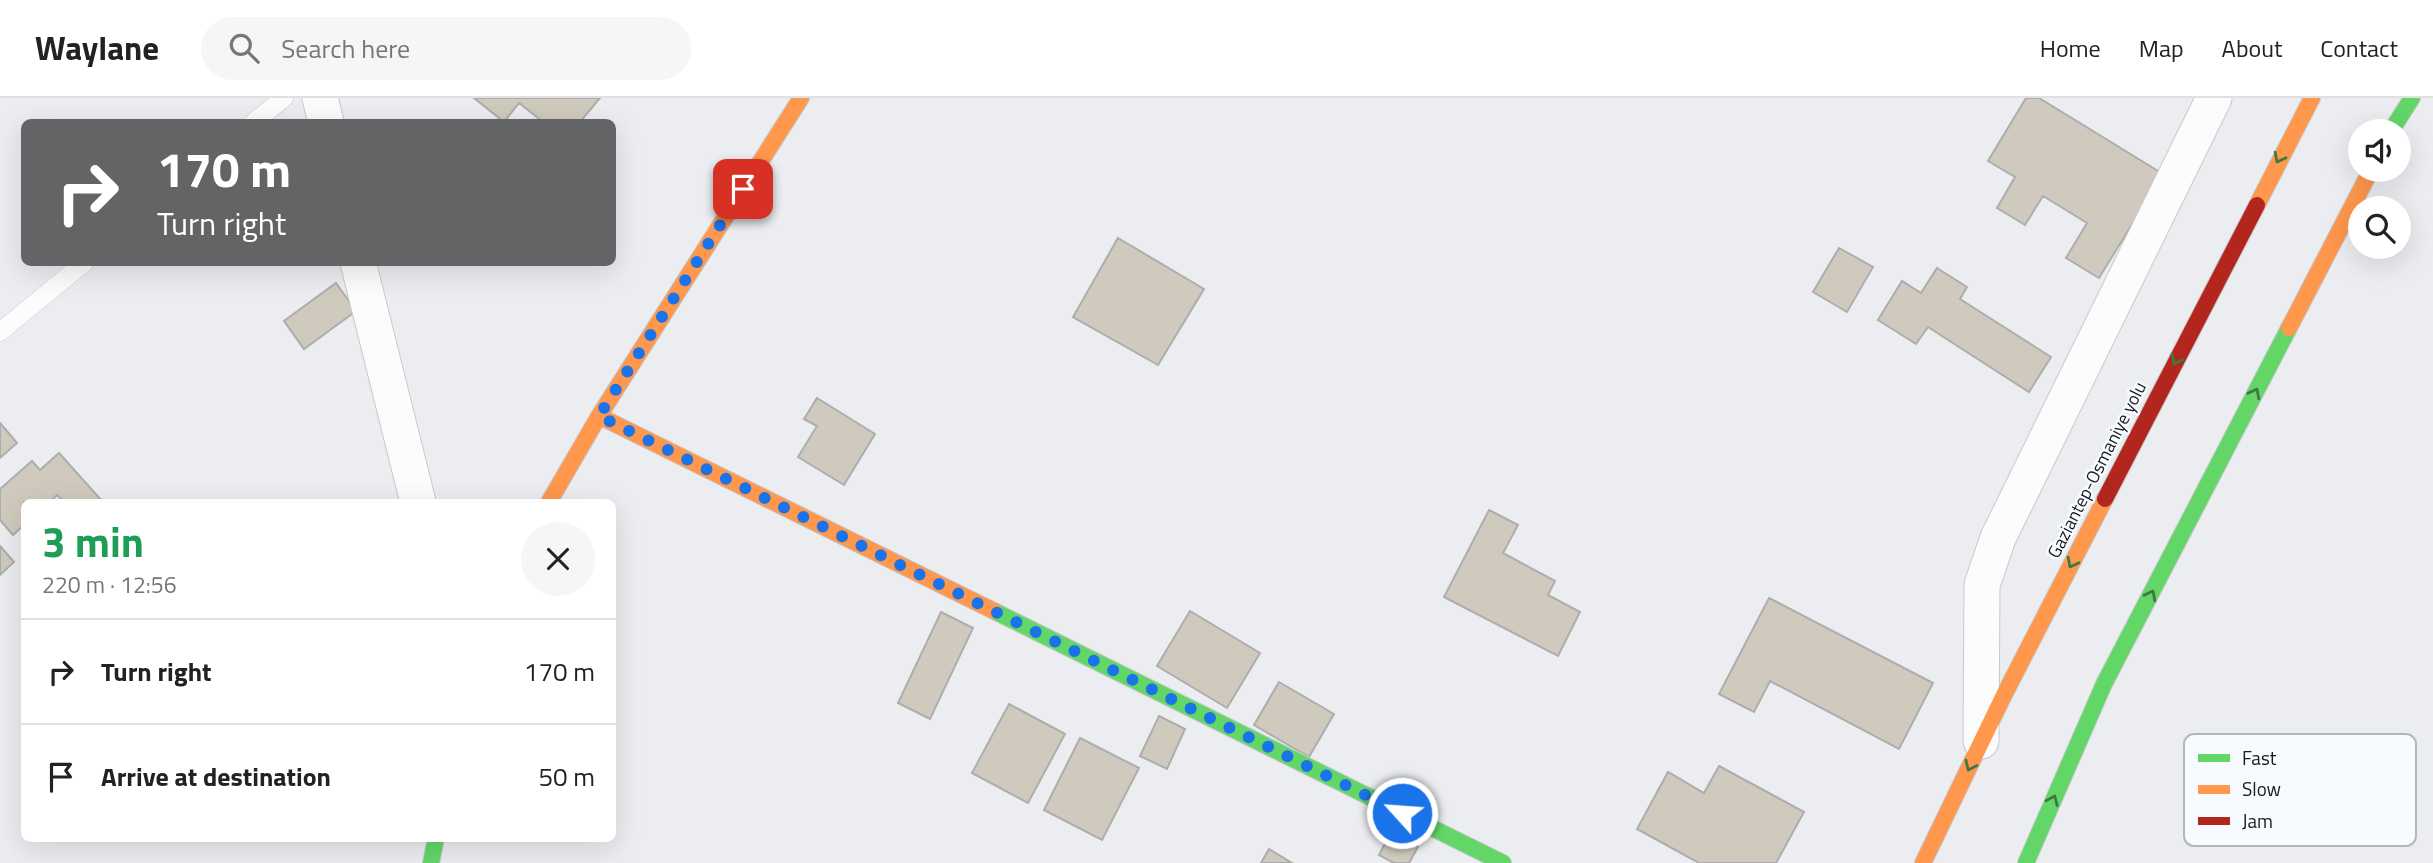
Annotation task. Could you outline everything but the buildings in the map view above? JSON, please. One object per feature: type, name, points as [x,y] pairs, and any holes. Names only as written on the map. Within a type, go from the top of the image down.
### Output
[{"type":"main road","points":[[551,499],[599,416],[801,98]]},
{"type":"main road","name":"Gaziantep-Osmaniye yolu","points":[[1923,863],[1981,741],[2312,98]]},
{"type":"main road","points":[[2399,119],[2412,98]]},
{"type":"main road","points":[[2026,863],[2104,684],[2365,182]]},
{"type":"main road","points":[[599,416],[1503,863]]},
{"type":"main road","points":[[431,863],[435,842]]},
{"type":"street","points":[[320,98],[325,119]]},
{"type":"street","points":[[1981,741],[1982,585],[1998,538],[2214,98]]},
{"type":"street","points":[[359,266],[417,499]]},
{"type":"lane","points":[[258,119],[284,98]]},
{"type":"lane","points":[[0,332],[80,266]]},
{"type":"traffic: fast","points":[[2399,119],[2412,98]]},
{"type":"traffic: fast","points":[[2026,863],[2104,684],[2289,328]]},
{"type":"traffic: fast","points":[[994,611],[1503,863]]},
{"type":"traffic: fast","points":[[431,863],[435,842]]},
{"type":"traffic: slow","points":[[551,499],[599,416],[801,98]]},
{"type":"traffic: slow","points":[[2257,205],[2312,98]]},
{"type":"traffic: slow","points":[[2289,328],[2365,182]]},
{"type":"traffic: slow","points":[[599,416],[994,611]]},
{"type":"traffic: slow","points":[[1923,863],[2003,697],[2105,499]]},
{"type":"traffic: jam","points":[[2105,499],[2257,205]]},
{"type":"route","points":[[743,189],[599,416],[1402,813]]}]
